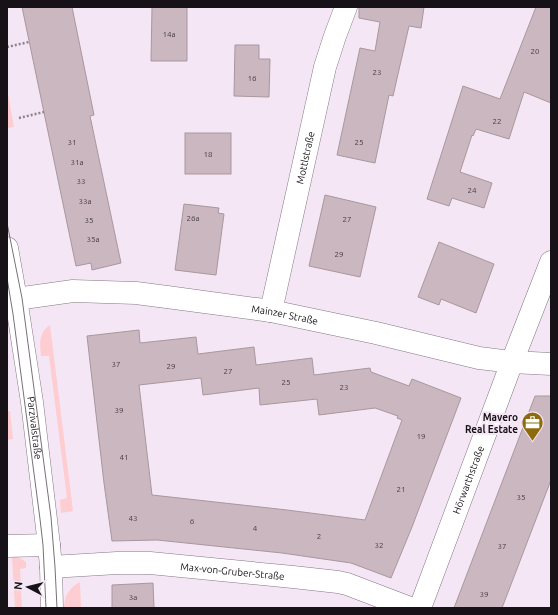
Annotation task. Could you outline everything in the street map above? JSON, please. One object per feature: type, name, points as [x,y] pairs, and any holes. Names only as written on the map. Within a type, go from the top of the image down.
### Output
[{"type":"street","name":"Mottlstraße","points":[[271,311],[325,67],[346,7]]},
{"type":"street","name":"Parzivalstraße","points":[[7,248],[32,402],[49,544],[52,608]]},
{"type":"street","name":"Hörwarthstraße","points":[[420,608],[551,262]]},
{"type":"street","name":"Mainzer Straße","points":[[16,299],[73,291],[136,293],[271,311],[376,333],[479,358],[512,362],[551,364]]},
{"type":"street","points":[[7,546],[49,544]]},
{"type":"street","name":"Max-von-Gruber-Straße","points":[[51,567],[150,562],[338,582],[410,608]]},
{"type":"path","points":[[7,47],[29,42]]},
{"type":"path","points":[[19,118],[44,112]]},
{"type":"shaded area","points":[[7,89],[14,127],[7,128]]},
{"type":"shaded area","points":[[50,325],[73,511],[61,513],[60,500],[67,498],[49,356],[41,356],[40,347],[43,332]]},
{"type":"shaded area","points":[[10,411],[13,439],[7,440],[7,412]]},
{"type":"shaded area","points":[[12,557],[18,557],[26,562],[26,568],[20,569],[22,608],[15,608]]},
{"type":"shaded area","points":[[80,582],[81,608],[64,608],[68,592],[73,586]]},
{"type":"building","points":[[22,7],[72,7],[94,115],[90,116],[121,263],[92,270],[91,263],[76,266]]},
{"type":"building","points":[[152,7],[187,7],[187,61],[151,61]]},
{"type":"building","points":[[359,7],[424,7],[421,28],[409,26],[393,96],[389,95],[375,163],[337,155],[360,48],[375,51],[380,22],[359,18]]},
{"type":"building","points":[[536,7],[551,7],[551,103],[524,92],[509,139],[476,129],[473,136],[472,135],[460,172],[492,183],[484,208],[452,198],[449,206],[427,199],[463,86],[500,99]]},
{"type":"building","points":[[235,45],[259,45],[259,59],[270,59],[269,97],[234,96]]},
{"type":"building","points":[[185,133],[231,133],[231,174],[185,174]]},
{"type":"building","points":[[325,195],[376,207],[360,277],[309,266]]},
{"type":"building","points":[[184,204],[219,208],[218,213],[224,214],[216,275],[175,270]]},
{"type":"building","points":[[439,242],[494,264],[476,313],[441,299],[439,305],[418,297]]},
{"type":"building","points":[[139,330],[140,343],[196,337],[198,354],[254,347],[256,365],[312,358],[314,375],[370,368],[371,372],[409,386],[412,379],[461,398],[391,578],[351,563],[282,553],[157,540],[112,541],[87,336]],"holes":[[[201,378],[203,395],[259,388],[260,405],[317,399],[319,415],[375,408],[398,416],[397,418],[402,420],[365,520],[152,495],[139,385]]]},
{"type":"building","points":[[535,396],[551,396],[551,480],[502,608],[454,608]]},
{"type":"building","points":[[153,583],[154,608],[112,608],[112,585]]},
{"type":"tram line","points":[[7,223],[22,298],[51,517],[57,608]]},
{"type":"tram line","points":[[7,278],[40,519],[43,545],[46,608]]},
{"type":"place","name":"Mavero Real Estate","points":[[533,442]]}]
